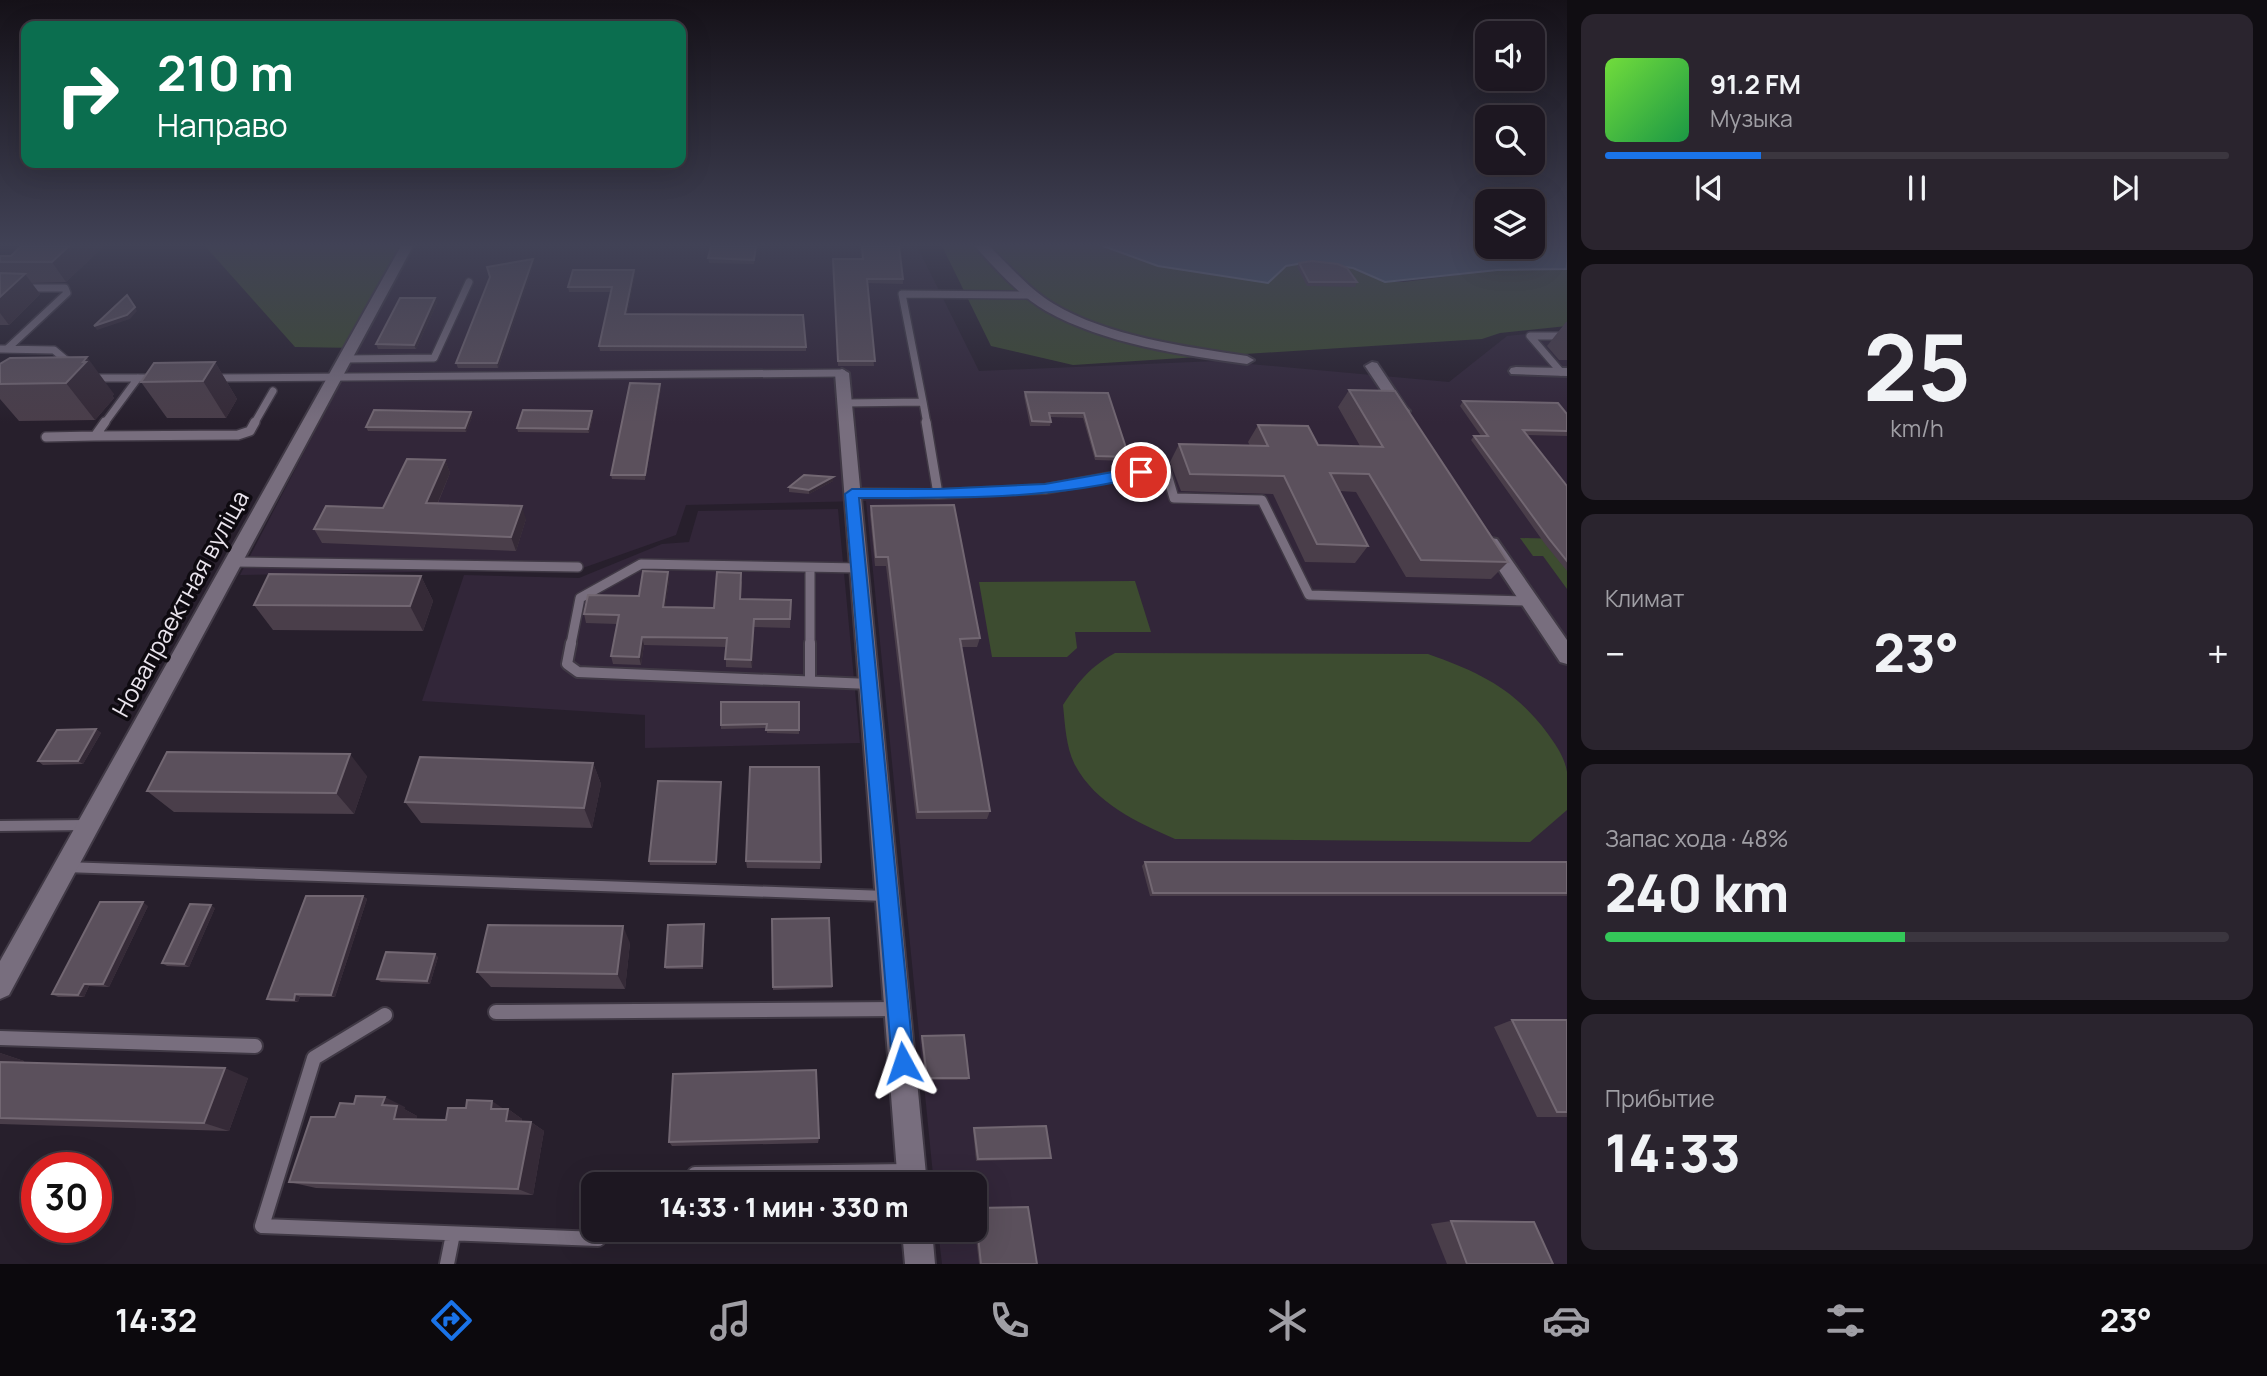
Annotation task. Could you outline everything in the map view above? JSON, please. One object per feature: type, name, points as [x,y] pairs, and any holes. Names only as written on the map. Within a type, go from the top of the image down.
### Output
[{"type":"street","name":"Новапраектная вуліца","points":[[0,986],[374,305]]},
{"type":"street","points":[[1051,305],[1079,320],[1111,331],[1196,354],[1247,360]]},
{"type":"street","points":[[1373,366],[1414,429]]},
{"type":"street","points":[[1516,371],[1564,372]]},
{"type":"street","points":[[842,373],[912,1172]]},
{"type":"street","points":[[1484,534],[1567,656]]},
{"type":"street","points":[[918,1242],[920,1264]]},
{"type":"lane","points":[[4,349],[54,305]]},
{"type":"lane","points":[[344,359],[435,358],[459,305]]},
{"type":"lane","points":[[904,305],[938,494]]},
{"type":"lane","points":[[1564,372],[1530,336],[1567,336]]},
{"type":"lane","points":[[4,349],[54,350],[86,378]]},
{"type":"lane","points":[[208,378],[842,373]]},
{"type":"lane","points":[[74,378],[166,378]]},
{"type":"lane","points":[[94,436],[138,378]]},
{"type":"lane","points":[[46,437],[238,435],[250,431],[273,391]]},
{"type":"lane","points":[[845,403],[923,402]]},
{"type":"lane","points":[[852,494],[938,494],[1045,489],[1166,467],[1174,498],[1262,500],[1308,595],[1529,601]]},
{"type":"lane","points":[[232,562],[578,568]]},
{"type":"lane","points":[[860,568],[641,565],[580,598],[567,664],[578,673],[871,684]]},
{"type":"lane","points":[[810,568],[810,681]]},
{"type":"lane","points":[[0,826],[87,825]]},
{"type":"lane","points":[[65,867],[889,896]]},
{"type":"lane","points":[[496,1012],[898,1009]]},
{"type":"lane","points":[[385,1015],[314,1058],[262,1226],[581,1239]]},
{"type":"lane","points":[[0,1038],[255,1046]]},
{"type":"lane","points":[[447,1264],[453,1234]]},
{"type":"shaded area","points":[[381,305],[946,305],[979,371],[1216,361],[1449,382],[1507,336],[1567,330],[1567,1264],[942,1264],[939,1242],[987,1242],[987,1172],[933,1172],[866,501],[686,505],[676,535],[580,569],[240,575]]},
{"type":"shaded area","points":[[838,509],[860,743],[645,748],[645,715],[422,701],[464,575],[579,578],[662,544],[689,542],[698,511]]},
{"type":"green space","points":[[258,305],[376,305],[357,348],[295,347]]},
{"type":"green space","points":[[971,305],[1567,305],[1567,326],[1500,333],[1482,339],[1073,365],[991,346]]},
{"type":"green space","points":[[1520,538],[1567,539],[1567,589],[1543,556],[1533,556]]},
{"type":"green space","points":[[1135,581],[1151,632],[1075,632],[1077,648],[1067,657],[992,657],[979,582]]},
{"type":"green space","points":[[1115,653],[1428,654],[1480,675],[1509,694],[1535,718],[1560,752],[1564,762],[1567,772],[1567,810],[1530,842],[1175,839],[1132,818],[1094,791],[1075,765],[1070,751],[1063,705],[1086,675]]},
{"type":"building","points":[[116,305],[135,307],[127,315],[94,326]]},
{"type":"building","points":[[396,305],[432,305],[414,345],[376,344]]},
{"type":"building","points":[[479,305],[517,305],[497,363],[456,363]]},
{"type":"building","points":[[608,305],[627,305],[625,314],[803,315],[806,347],[599,346]]},
{"type":"building","points":[[835,305],[870,305],[875,361],[838,361]]},
{"type":"building","points":[[87,357],[83,362],[86,362],[66,383],[0,384],[0,364],[10,358]]},
{"type":"building","points":[[215,362],[203,381],[141,382],[154,363]]},
{"type":"building","points":[[630,383],[660,384],[645,475],[611,475]]},
{"type":"building","points":[[1349,390],[1395,391],[1508,562],[1421,560],[1369,474],[1330,473],[1368,546],[1317,544],[1284,476],[1190,474],[1179,444],[1268,446],[1258,425],[1308,426],[1318,445],[1383,447]]},
{"type":"building","points":[[1025,392],[1108,393],[1129,457],[1096,456],[1084,413],[1049,413],[1051,422],[1032,421]]},
{"type":"building","points":[[1463,401],[1558,403],[1567,414],[1567,431],[1523,430],[1567,486],[1567,561],[1474,436],[1488,436]]},
{"type":"building","points":[[374,410],[471,412],[465,428],[366,427]]},
{"type":"building","points":[[523,410],[592,411],[588,429],[517,428]]},
{"type":"building","points":[[407,459],[445,460],[426,503],[522,506],[511,537],[314,529],[326,506],[383,508]]},
{"type":"building","points":[[804,475],[833,477],[809,490],[789,487]]},
{"type":"building","points":[[954,505],[980,638],[960,639],[990,811],[918,812],[888,557],[876,557],[871,506]]},
{"type":"building","points":[[643,571],[668,572],[663,607],[714,608],[717,572],[741,573],[740,599],[791,600],[790,619],[754,619],[751,660],[725,659],[727,638],[642,637],[639,657],[611,656],[619,615],[584,614],[588,595],[639,596]]},
{"type":"building","points":[[269,574],[421,576],[410,606],[254,605]]},
{"type":"building","points":[[721,702],[799,702],[799,730],[766,730],[767,724],[721,725]]},
{"type":"building","points":[[96,729],[78,761],[38,761],[57,730]]},
{"type":"building","points":[[167,752],[350,754],[336,793],[147,791]]},
{"type":"building","points":[[420,757],[593,763],[584,808],[405,802]]},
{"type":"building","points":[[750,767],[819,767],[821,862],[746,861]]},
{"type":"building","points":[[658,781],[721,782],[716,862],[649,861]]},
{"type":"building","points":[[1145,862],[1567,862],[1567,893],[1153,893]]},
{"type":"building","points":[[306,896],[363,896],[331,995],[295,994],[294,1000],[267,999]]},
{"type":"building","points":[[100,902],[143,902],[103,984],[84,984],[78,995],[52,994]]},
{"type":"building","points":[[190,904],[211,905],[184,964],[162,963]]},
{"type":"building","points":[[829,918],[832,986],[773,987],[772,919]]},
{"type":"building","points":[[704,924],[702,966],[665,967],[668,925]]},
{"type":"building","points":[[488,925],[623,926],[617,974],[477,972]]},
{"type":"building","points":[[386,952],[435,954],[427,981],[377,979]]},
{"type":"building","points":[[1512,1020],[1567,1020],[1567,1112],[1557,1112]]},
{"type":"building","points":[[964,1035],[969,1078],[927,1078],[922,1036]]},
{"type":"building","points":[[0,1062],[225,1068],[204,1123],[0,1118]]},
{"type":"building","points":[[816,1070],[819,1138],[669,1142],[673,1074]]},
{"type":"building","points":[[356,1096],[385,1097],[382,1105],[397,1106],[394,1119],[446,1120],[448,1108],[466,1108],[467,1100],[492,1101],[491,1109],[508,1109],[506,1121],[531,1122],[518,1189],[289,1182],[311,1117],[335,1117],[340,1103],[354,1104]]},
{"type":"building","points":[[1046,1126],[1051,1158],[978,1159],[974,1128]]},
{"type":"building","points":[[1028,1207],[1037,1264],[981,1264],[979,1242],[987,1242],[987,1208]]},
{"type":"building","points":[[1451,1221],[1534,1222],[1553,1264],[1467,1264]]},
{"type":"route","points":[[903,1063],[852,494],[938,494],[1045,489],[1141,472]]}]
